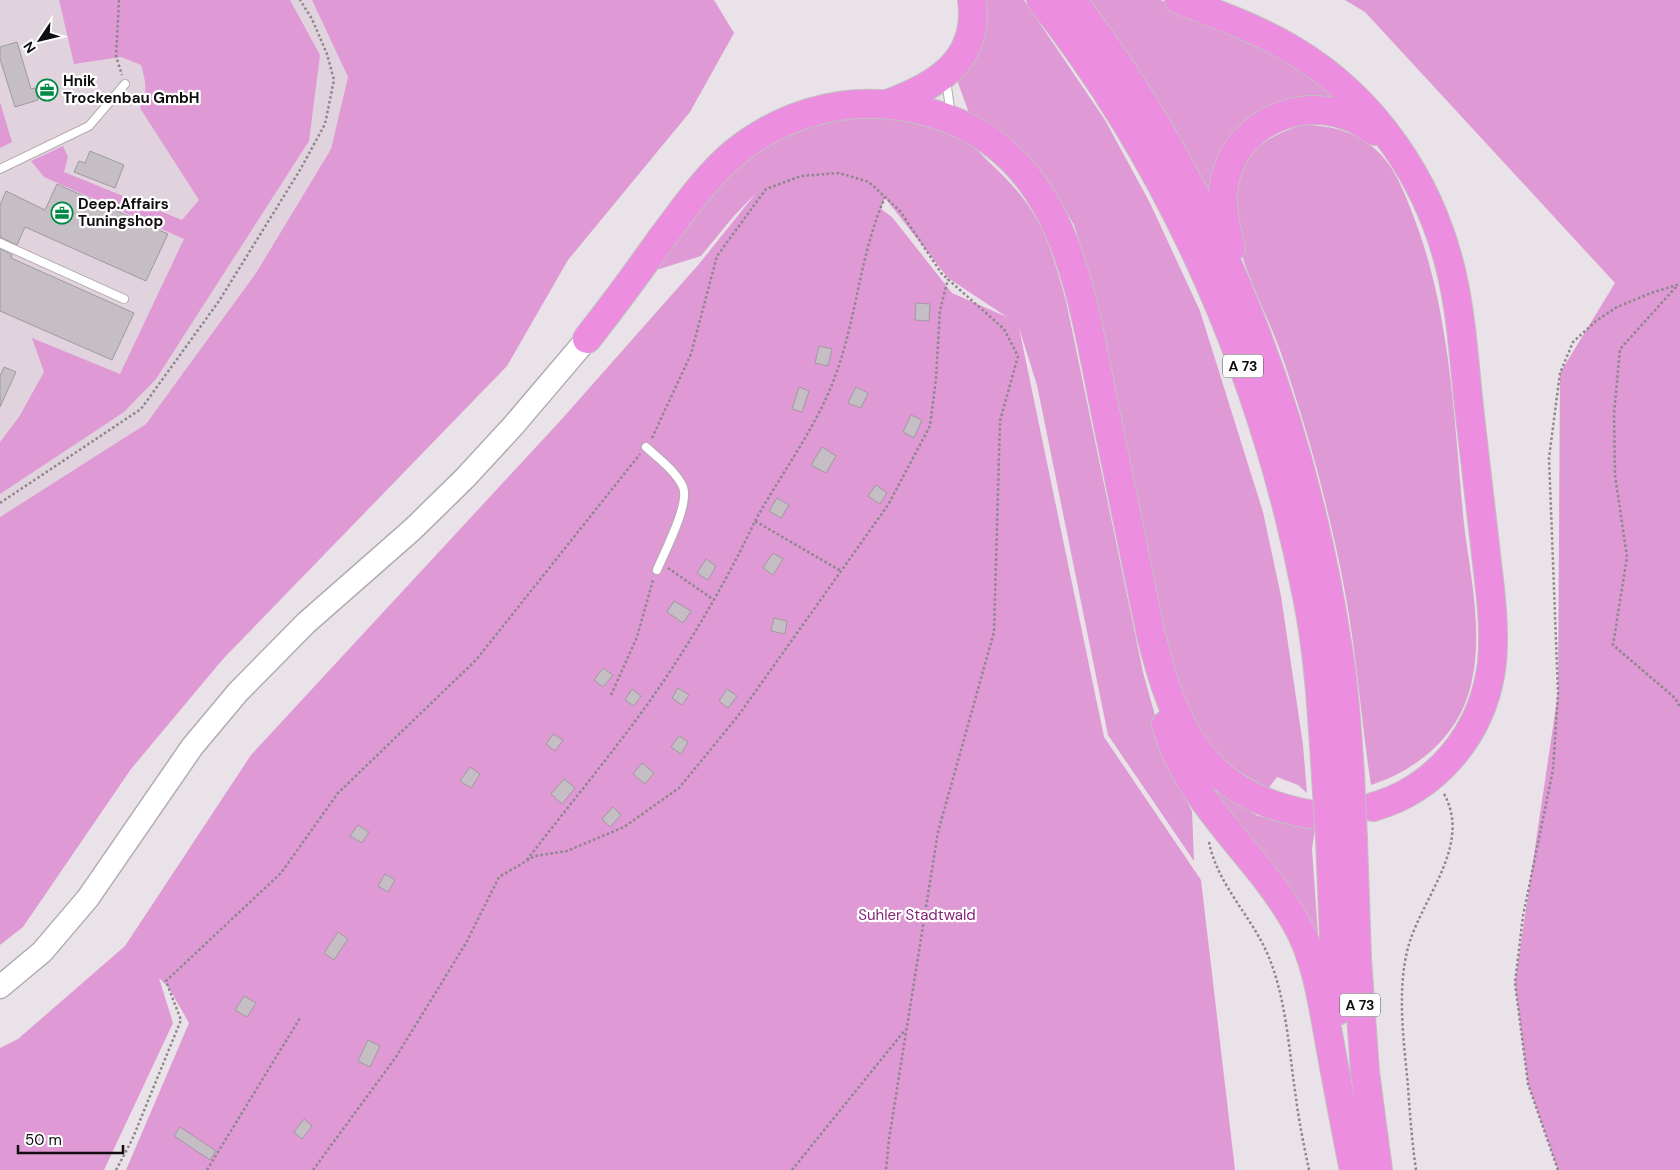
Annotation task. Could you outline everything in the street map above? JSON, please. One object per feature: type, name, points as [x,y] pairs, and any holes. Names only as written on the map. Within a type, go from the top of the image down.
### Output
[{"type":"highway","points":[[886,104],[921,90],[945,75],[958,62],[969,39],[974,12],[972,0]]},
{"type":"highway","name":"A 73","points":[[1041,0],[1067,33],[1123,116],[1171,202],[1200,260],[1242,362],[1289,515],[1307,597],[1338,775]]},
{"type":"highway","name":"A 73","points":[[1072,0],[1140,101],[1184,174],[1242,296],[1266,358],[1292,436],[1311,510],[1329,592],[1339,651],[1338,775],[1341,839],[1341,1079],[1352,1163]]},
{"type":"highway","points":[[1179,0],[1268,37],[1310,61],[1366,108],[1400,154],[1430,208],[1452,276],[1460,326],[1493,622],[1491,670],[1481,707],[1464,741],[1449,761],[1432,776],[1399,798],[1373,807]]},
{"type":"highway","points":[[587,339],[693,197],[715,171],[737,151],[770,129],[801,115],[840,106],[886,104],[922,110],[952,121],[986,139],[1018,166],[1045,201],[1064,240],[1086,317],[1151,635],[1165,722],[1183,768],[1210,810],[1274,888],[1306,943],[1322,1002],[1352,1163]]},
{"type":"highway","points":[[1242,296],[1226,229],[1222,199],[1229,170],[1248,137],[1258,128],[1280,116],[1306,110],[1333,110],[1349,115],[1367,126],[1400,154]]},
{"type":"highway","points":[[1151,635],[1175,716],[1205,761],[1226,780],[1252,797],[1308,814]]},
{"type":"highway","name":"A 73","points":[[1341,839],[1357,959],[1364,1063],[1378,1170]]},
{"type":"main road","points":[[0,987],[42,952],[88,898],[192,747],[238,692],[306,623],[413,529],[465,478],[513,426],[587,339]]},
{"type":"lane","points":[[945,75],[952,121]]},
{"type":"lane","points":[[0,169],[89,126],[125,84]]},
{"type":"lane","points":[[0,243],[124,299]]},
{"type":"lane","points":[[646,447],[670,469],[683,487],[683,508],[657,570]]},
{"type":"path","points":[[119,0],[116,56],[125,84]]},
{"type":"path","points":[[0,504],[142,409],[219,301],[300,170],[325,124],[334,80],[327,54],[312,19],[300,0]]},
{"type":"path","points":[[116,1170],[132,1140],[181,1020],[166,980],[280,873],[338,793],[476,660],[652,440],[691,354],[717,256],[766,189],[801,176],[839,173],[869,182],[900,211],[942,274],[1004,329],[1018,356],[1000,421],[994,632],[938,832],[889,1139],[886,1170]]},
{"type":"path","points":[[526,862],[587,786],[669,674],[728,578],[755,522],[802,446],[831,388],[842,356],[866,250],[875,220],[885,197]]},
{"type":"path","points":[[313,1170],[396,1057],[466,943],[499,877],[536,856],[567,851],[624,827],[679,788],[738,716],[888,505],[930,426],[936,379],[940,310],[948,278]]},
{"type":"path","points":[[1679,285],[1620,350],[1614,414],[1615,475],[1627,557],[1613,645],[1674,698],[1680,707]]},
{"type":"path","points":[[1558,1170],[1528,1084],[1515,983],[1523,916],[1553,770],[1558,693],[1548,458],[1560,373],[1573,342],[1596,321],[1617,307],[1651,293],[1679,285]]},
{"type":"path","points":[[755,522],[841,571]]},
{"type":"path","points":[[660,562],[714,600]]},
{"type":"path","points":[[611,695],[637,637],[657,570]]},
{"type":"path","points":[[1416,1170],[1405,1055],[1404,976],[1413,932],[1446,859],[1454,822],[1449,803],[1432,776]]},
{"type":"path","points":[[1208,838],[1219,873],[1261,940],[1277,980],[1287,1028],[1296,1100],[1308,1170]]},
{"type":"path","points":[[207,1170],[300,1018]]},
{"type":"path","points":[[792,1170],[906,1029]]},
{"type":"shaded area","points":[[0,0],[312,0],[348,77],[331,149],[256,273],[146,424],[0,517]]},
{"type":"green space","points":[[59,0],[290,0],[320,55],[309,141],[156,379],[124,412],[0,494],[0,442],[19,417],[44,372],[32,338],[120,374],[184,239],[44,177],[31,161],[63,146],[68,157],[64,172],[182,220],[199,200],[140,108],[145,87],[141,65],[121,57],[74,64]]},
{"type":"green space","points":[[312,0],[714,0],[734,33],[690,112],[568,260],[507,366],[223,659],[131,769],[23,927],[0,945],[0,517],[146,424],[256,273],[331,149],[348,77]]},
{"type":"green space","points":[[984,0],[1024,0],[1105,120],[1150,203],[1200,311],[1263,512],[1281,596],[1303,745],[1307,793],[1298,785],[1277,777],[1268,789],[1226,763],[1207,745],[1183,702],[1163,630],[1097,301],[1074,225],[1046,177],[1020,150],[991,126],[969,113],[957,80],[976,52],[983,35]]},
{"type":"green space","points":[[1087,0],[1160,0],[1206,14],[1267,42],[1366,118],[1279,112],[1216,207],[1155,98]]},
{"type":"green space","points":[[1345,0],[1680,0],[1680,1170],[1558,1170],[1528,1084],[1515,983],[1558,693],[1560,373],[1615,283],[1365,12]]},
{"type":"green space","points":[[0,102],[12,142],[0,148]]},
{"type":"green space","name":"Suhler Stadtwald","points":[[889,115],[935,126],[959,135],[979,152],[1020,195],[1040,225],[1054,259],[1066,301],[1143,672],[1170,770],[1192,811],[1194,861],[1108,735],[1037,385],[1019,328],[1104,737],[1201,880],[1235,1170],[126,1170],[189,1023],[169,988],[159,978],[173,1023],[104,1170],[0,1170],[0,1048],[18,1039],[125,946],[251,755],[561,420],[699,264],[756,193],[733,217],[701,256],[656,270],[707,189],[774,137],[849,116]],"holes":[[[885,198],[948,278],[1007,317],[952,293],[892,217],[881,209]]]},
{"type":"green space","points":[[1302,125],[1328,127],[1351,134],[1362,139],[1382,155],[1394,172],[1413,215],[1426,252],[1443,328],[1449,367],[1464,524],[1474,602],[1476,622],[1475,661],[1467,699],[1459,717],[1449,732],[1422,759],[1389,778],[1371,785],[1349,614],[1321,486],[1300,410],[1281,353],[1248,274],[1236,233],[1234,192],[1242,167],[1257,148],[1267,141],[1278,134]]},
{"type":"green space","points":[[1209,787],[1258,816],[1316,821],[1312,849],[1319,949]]},
{"type":"building","points":[[17,42],[31,89],[35,88],[38,100],[15,107],[0,59],[0,47]]},
{"type":"building","points":[[90,151],[124,165],[115,188],[74,172],[79,161],[85,163]]},
{"type":"building","points":[[57,184],[168,234],[146,281],[25,227],[17,245],[0,237],[0,205],[6,191],[45,210]]},
{"type":"building","points":[[0,249],[12,255],[11,258],[134,313],[112,360],[0,311]]},
{"type":"building","points":[[916,303],[930,304],[929,321],[915,320]]},
{"type":"building","points":[[819,346],[832,349],[828,366],[815,363]]},
{"type":"building","points":[[4,367],[16,372],[0,407],[0,376]]},
{"type":"building","points":[[799,387],[809,391],[802,412],[792,409]]},
{"type":"building","points":[[856,387],[868,393],[861,408],[848,403]]},
{"type":"building","points":[[911,415],[922,420],[914,438],[903,432]]},
{"type":"building","points":[[822,447],[836,456],[826,473],[811,465]]},
{"type":"building","points":[[876,485],[887,493],[880,504],[868,496]]},
{"type":"building","points":[[777,498],[789,505],[781,518],[769,511]]},
{"type":"building","points":[[773,553],[783,559],[773,575],[763,568]]},
{"type":"building","points":[[706,559],[716,566],[708,580],[697,573]]},
{"type":"building","points":[[674,601],[691,611],[683,623],[667,612]]},
{"type":"building","points":[[774,618],[787,621],[785,634],[771,631]]},
{"type":"building","points":[[603,668],[613,675],[603,687],[594,680]]},
{"type":"building","points":[[678,688],[689,695],[682,705],[672,698]]},
{"type":"building","points":[[632,689],[641,696],[634,706],[625,700]]},
{"type":"building","points":[[727,689],[737,696],[728,708],[719,701]]},
{"type":"building","points":[[553,734],[563,740],[555,751],[546,744]]},
{"type":"building","points":[[679,736],[688,742],[681,754],[671,747]]},
{"type":"building","points":[[642,763],[654,773],[645,784],[633,774]]},
{"type":"building","points":[[470,767],[480,774],[471,788],[460,781]]},
{"type":"building","points":[[564,779],[575,788],[562,804],[551,794]]},
{"type":"building","points":[[613,807],[621,815],[610,827],[602,819]]},
{"type":"building","points":[[358,825],[369,832],[362,843],[350,836]]},
{"type":"building","points":[[385,874],[395,880],[388,892],[378,886]]},
{"type":"building","points":[[338,932],[348,939],[334,960],[324,953]]},
{"type":"building","points":[[244,996],[256,1003],[247,1017],[235,1010]]},
{"type":"building","points":[[368,1040],[380,1046],[370,1067],[358,1061]]},
{"type":"building","points":[[304,1119],[312,1126],[302,1139],[294,1132]]},
{"type":"building","points":[[180,1127],[216,1151],[210,1160],[174,1136]]},
{"type":"place","name":"Hnik Trockenbau GmbH","points":[[47,90]]},
{"type":"place","name":"Deep.Affairs Tuningshop","points":[[62,213]]}]
